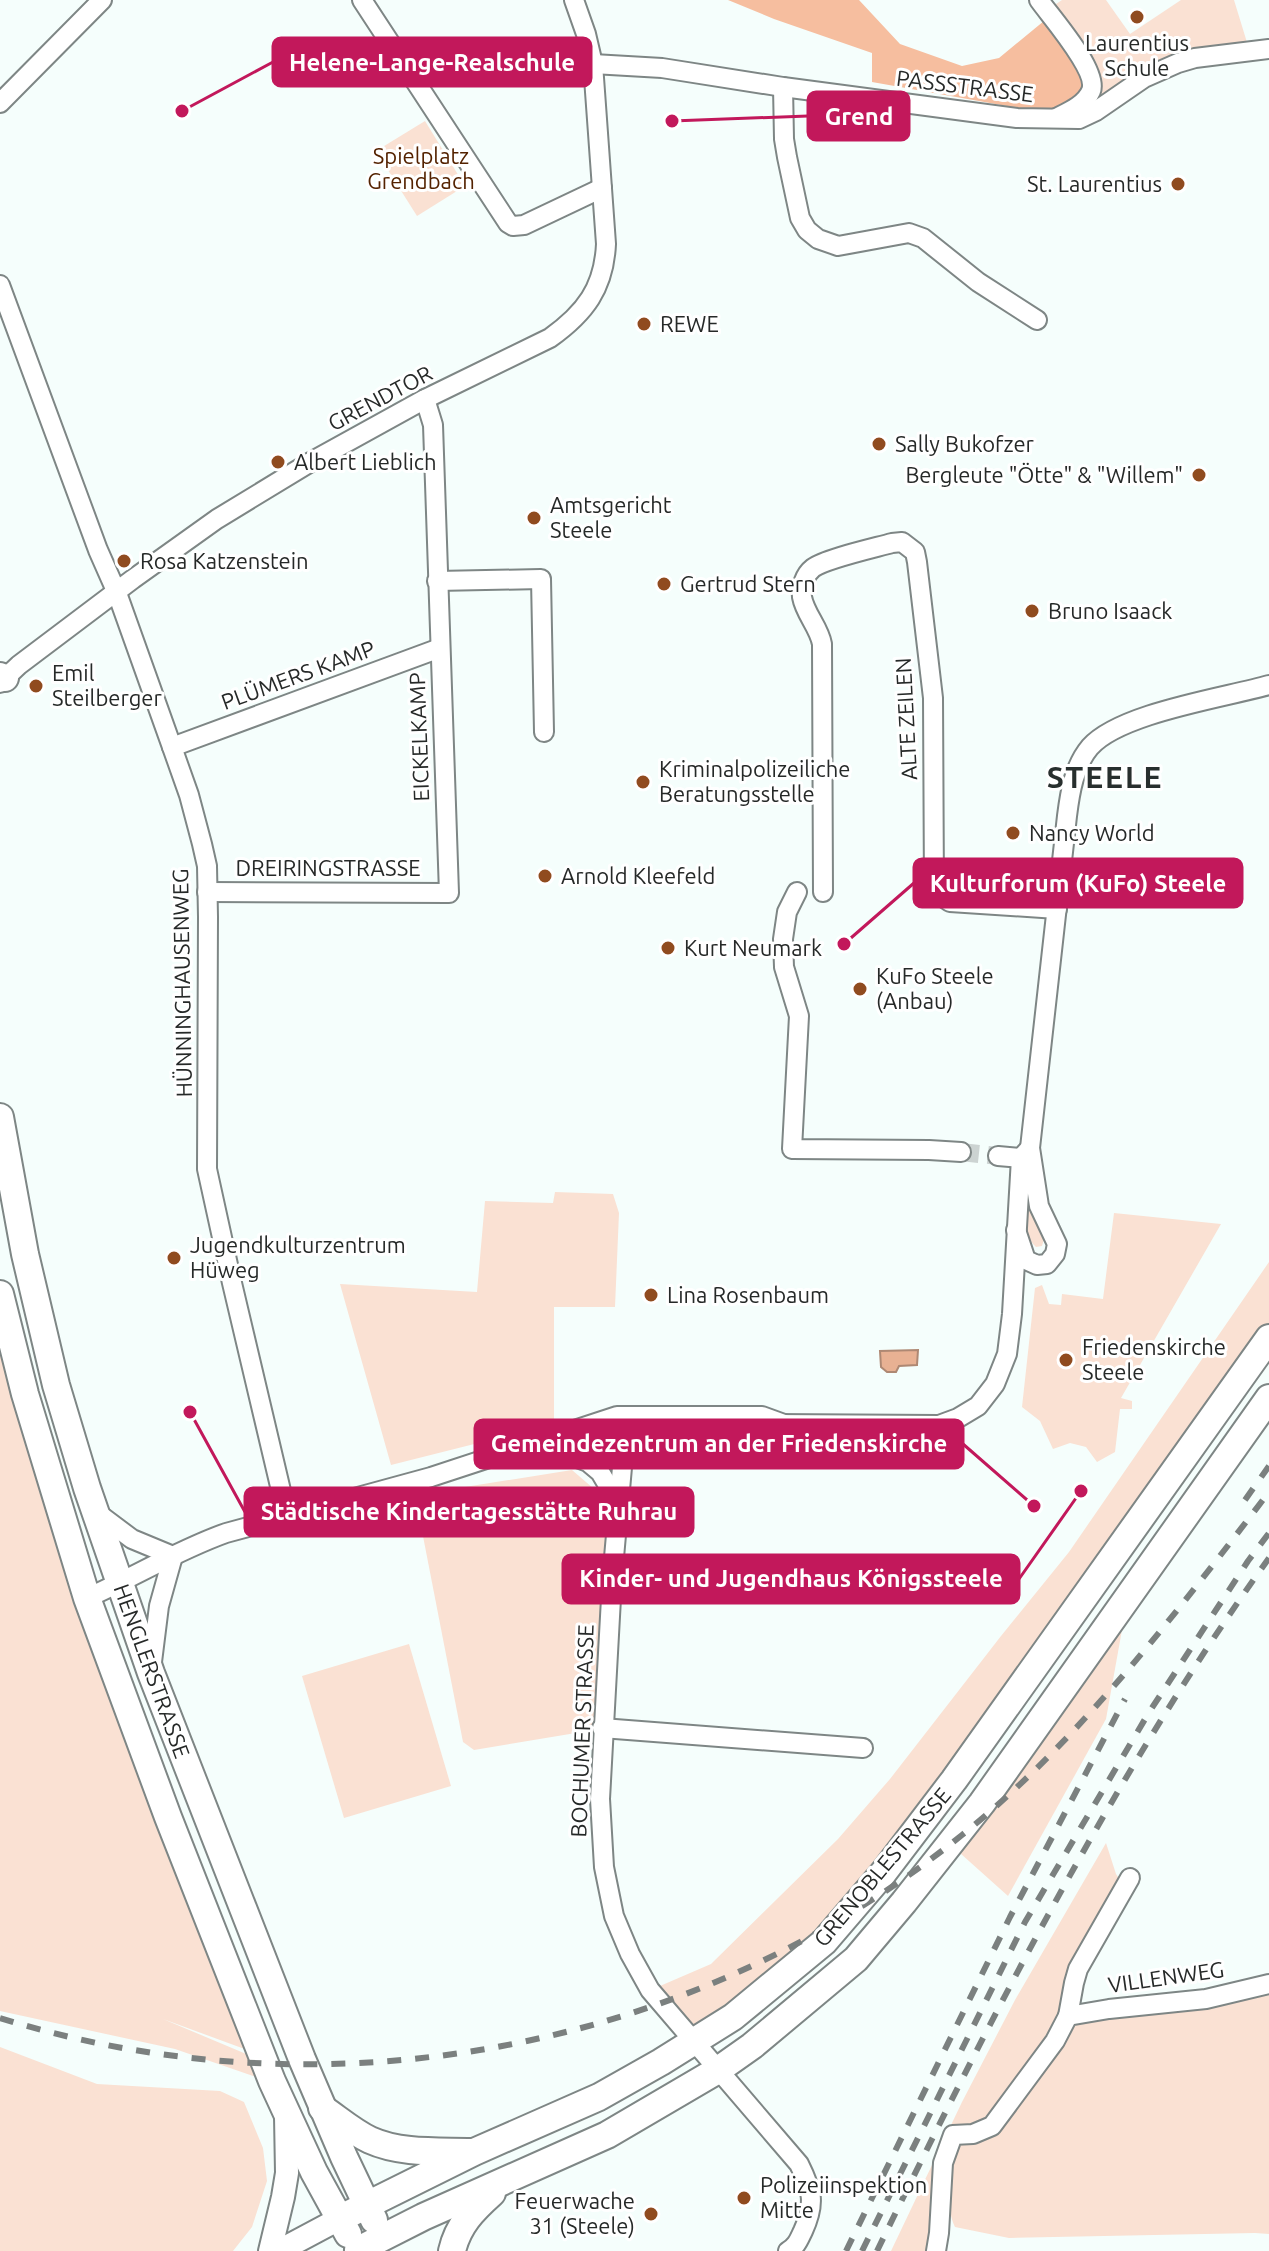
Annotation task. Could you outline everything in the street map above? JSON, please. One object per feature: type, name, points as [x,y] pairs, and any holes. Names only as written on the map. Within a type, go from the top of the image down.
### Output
[{"type":"main road","name":"HENGLERSTRASSE","points":[[0,1117],[25,1254],[56,1385],[120,1584],[151,1673],[322,2108],[365,2205],[388,2243]]},
{"type":"main road","name":"HENGLERSTRASSE","points":[[0,1294],[25,1394],[87,1598],[168,1817],[272,2081],[314,2172],[358,2251]]},
{"type":"main road","name":"GRENOBLESTRASSE","points":[[339,2219],[474,2152],[599,2097],[733,2017],[824,1942],[884,1872],[954,1780],[1269,1338]]},
{"type":"main road","name":"GRENOBLESTRASSE","points":[[358,2251],[388,2243],[509,2178],[607,2135],[718,2070],[752,2046],[856,1959],[982,1803],[1269,1398]]},
{"type":"main road","points":[[322,2108],[369,2139],[392,2147],[474,2152]]},
{"type":"main road","points":[[452,2251],[468,2214],[509,2178]]},
{"type":"street","points":[[0,103],[102,0]]},
{"type":"street","points":[[362,0],[508,223],[524,225],[602,188]]},
{"type":"street","name":"GRENDTOR","points":[[2,679],[217,519],[309,463],[425,399],[550,338],[589,302],[599,284],[605,263],[602,188],[593,64],[574,0]]},
{"type":"street","points":[[1039,0],[1084,63],[1092,80],[1087,98],[1056,118]]},
{"type":"street","name":"PASSSTRASSE","points":[[593,64],[662,68],[1017,118],[1079,119],[1144,78],[1178,63],[1269,49]]},
{"type":"street","points":[[783,87],[786,148],[800,218],[807,230],[818,239],[838,246],[909,233],[923,238],[978,282],[1037,320]]},
{"type":"street","name":"HÜNNINGHAUSENWEG","points":[[0,285],[98,550],[117,593],[189,795],[202,844],[207,866],[207,1169],[287,1516]]},
{"type":"street","name":"EICKELKAMP","points":[[425,399],[433,425],[449,893]]},
{"type":"street","name":"ALTE ZEILEN","points":[[823,892],[822,644],[805,606],[803,585],[813,568],[902,542],[915,552],[917,562],[933,698],[934,891],[950,902],[1057,909]]},
{"type":"street","points":[[437,581],[541,579],[544,732]]},
{"type":"street","name":"PLÜMERS KAMP","points":[[172,747],[440,648]]},
{"type":"street","points":[[582,1428],[617,1444],[623,1456],[658,1430],[685,1426],[939,1425],[978,1406],[995,1384],[1007,1354],[1016,1230],[1071,789],[1078,767],[1088,749],[1105,733],[1128,723],[1269,685]]},
{"type":"street","name":"DREIRINGSTRASSE","points":[[207,892],[449,893]]},
{"type":"street","points":[[797,892],[787,912],[783,939],[784,967],[799,1016],[792,1149],[961,1152]]},
{"type":"street","points":[[998,1156],[1026,1153]]},
{"type":"street","points":[[1016,1230],[1026,1260],[1037,1265],[1047,1264],[1055,1254],[1057,1244],[1039,1206],[1026,1153]]},
{"type":"street","points":[[87,1598],[226,1533],[431,1477],[617,1416],[762,1416],[784,1424]]},
{"type":"street","points":[[536,1443],[588,1462],[600,1472],[619,1504]]},
{"type":"street","name":"BOCHUMER STRASSE","points":[[623,1456],[602,1728],[600,1799],[603,1853],[614,1916],[650,1990],[799,2164],[813,2198],[808,2220],[795,2247],[788,2251]]},
{"type":"street","points":[[95,1511],[132,1539],[173,1556]]},
{"type":"street","points":[[151,1673],[159,1606],[173,1556]]},
{"type":"street","points":[[602,1728],[863,1748]]},
{"type":"street","name":"VILLENWEG","points":[[938,2242],[943,2163],[953,2135],[973,2134],[992,2126],[1047,2052],[1068,2016],[1078,1969],[1130,1878]]},
{"type":"street","name":"VILLENWEG","points":[[1068,2016],[1206,1999],[1269,1984]]},
{"type":"street","points":[[270,2251],[287,2173],[286,2111]]},
{"type":"street","points":[[279,2251],[339,2219]]},
{"type":"green space","points":[[1062,0],[1106,0],[1130,34],[1181,0],[1234,0],[1249,49],[1195,56],[1096,110],[1047,10]]},
{"type":"green space","name":"Spielplatz Grendbach","points":[[425,121],[465,186],[417,216],[376,151]]},
{"type":"green space","points":[[555,1192],[613,1194],[619,1213],[615,1307],[554,1307],[554,1424],[391,1465],[340,1284],[477,1292],[485,1201],[553,1203]]},
{"type":"green space","points":[[1028,1192],[1044,1239],[1042,1246],[1036,1247],[1025,1228]]},
{"type":"green space","points":[[1114,1213],[1221,1224],[1121,1398],[1132,1401],[1132,1409],[1120,1409],[1115,1452],[1097,1462],[1086,1447],[1070,1443],[1053,1449],[1040,1421],[1022,1407],[1035,1288],[1042,1285],[1049,1304],[1061,1305],[1062,1294],[1103,1299]]},
{"type":"green space","points":[[1269,1262],[1269,1336],[824,1941],[695,2040],[653,1989],[711,1964],[838,1839],[890,1779],[1069,1552]]},
{"type":"green space","points":[[0,1292],[250,2051],[163,2019],[251,2056],[259,2078],[175,2049],[0,2011]]},
{"type":"green space","points":[[572,1470],[615,1507],[600,1729],[474,1750],[463,1742],[415,1495]]},
{"type":"green space","points":[[1127,1602],[1106,1719],[1008,1896],[951,1845]]},
{"type":"green space","points":[[409,1644],[451,1786],[344,1818],[302,1676]]},
{"type":"green space","points":[[1106,1843],[1116,1874],[1124,1886],[1078,1969],[1069,2017],[1269,1985],[1269,2234],[1009,2238],[955,2227],[949,2195],[953,2135],[928,2251],[891,2251],[1015,2000]]},
{"type":"green space","points":[[0,2047],[97,2084],[220,2091],[244,2102],[263,2148],[267,2181],[252,2227],[233,2251],[0,2251]]},
{"type":"shaded area","points":[[728,0],[859,0],[900,44],[962,66],[999,58],[1050,16],[1091,81],[1070,112],[1040,112],[872,82],[872,53]]},
{"type":"shaded area","points":[[918,1350],[917,1365],[899,1366],[896,1372],[887,1372],[881,1367],[880,1351]]},
{"type":"tunnel","points":[[961,1152],[998,1156]]},
{"type":"railway","points":[[1245,1500],[1269,1466]]},
{"type":"railway","points":[[0,2018],[124,2048],[251,2063],[378,2062],[504,2046],[627,2015],[745,1969],[857,1909],[962,1835],[1005,1798],[1087,1717],[1125,1673],[1269,1492]]},
{"type":"railway","points":[[862,2251],[1025,1922],[1148,1714],[1269,1533]]},
{"type":"railway","points":[[877,2251],[1011,1984],[1107,1809],[1212,1640],[1269,1558]]},
{"type":"railway","points":[[846,2251],[1010,1917],[1125,1699]]},
{"type":"place","name":"Laurentius Schule","points":[[1137,17]]},
{"type":"place","name":"Helene-Lange-Realschule","points":[[182,111]]},
{"type":"place","name":"Grend","points":[[672,121]]},
{"type":"place","name":"St. Laurentius","points":[[1178,184]]},
{"type":"place","name":"REWE","points":[[644,324]]},
{"type":"place","name":"Sally Bukofzer","points":[[879,444]]},
{"type":"place","name":"Albert Lieblich","points":[[278,462]]},
{"type":"place","name":"Bergleute \"Ötte\" & \"Willem\"","points":[[1199,475]]},
{"type":"place","name":"Amtsgericht Steele","points":[[534,518]]},
{"type":"place","name":"Rosa Katzenstein","points":[[124,561]]},
{"type":"place","name":"Gertrud Stern","points":[[664,584]]},
{"type":"place","name":"Bruno Isaack","points":[[1032,611]]},
{"type":"place","name":"Emil Steilberger","points":[[36,686]]},
{"type":"place","name":"Kriminalpolizeiliche Beratungsstelle","points":[[643,782]]},
{"type":"place","name":"Nancy World","points":[[1013,833]]},
{"type":"place","name":"Arnold Kleefeld","points":[[545,876]]},
{"type":"place","name":"Kulturforum (KuFo) Steele","points":[[844,944]]},
{"type":"place","name":"Kurt Neumark","points":[[668,948]]},
{"type":"place","name":"KuFo Steele (Anbau)","points":[[860,989]]},
{"type":"place","name":"Jugendkulturzentrum Hüweg","points":[[174,1258]]},
{"type":"place","name":"Lina Rosenbaum","points":[[651,1295]]},
{"type":"place","name":"Friedenskirche Steele","points":[[1066,1360]]},
{"type":"place","name":"Städtische Kindertagesstätte Ruhrau","points":[[190,1412]]},
{"type":"place","name":"Kinder- und Jugendhaus Königssteele","points":[[1081,1491]]},
{"type":"place","name":"Gemeindezentrum an der Friedenskirche","points":[[1034,1506]]},
{"type":"place","name":"Polizeiinspektion Mitte","points":[[744,2198]]},
{"type":"place","name":"Feuerwache 31 (Steele)","points":[[651,2214]]},
{"type":"district","name":"STEELE","points":[[1105,778]]}]
